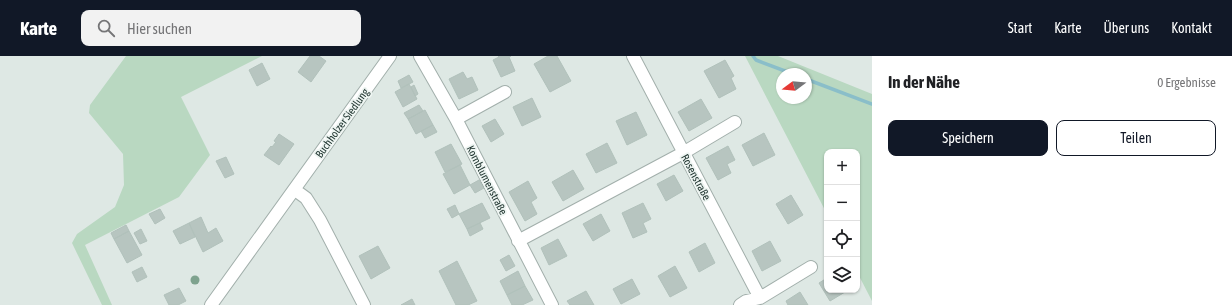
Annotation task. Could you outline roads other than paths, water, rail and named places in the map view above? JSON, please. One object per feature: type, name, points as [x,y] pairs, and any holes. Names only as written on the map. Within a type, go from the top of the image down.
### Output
[{"type":"street","name":"Buchholzer Siedlung","points":[[211,305],[390,56]]},
{"type":"street","name":"Kornblumenstraße","points":[[420,56],[456,119],[552,305]]},
{"type":"street","name":"Rosenstraße","points":[[633,56],[760,298]]},
{"type":"street","points":[[456,119],[504,92]]},
{"type":"street","points":[[518,241],[683,153],[735,122]]},
{"type":"street","points":[[295,190],[303,194],[320,220],[364,305]]},
{"type":"street","points":[[740,305],[746,301],[760,298],[811,267]]},
{"type":"waterway","points":[[753,56],[756,60],[777,68]]},
{"type":"waterway","points":[[812,81],[872,104]]}]
